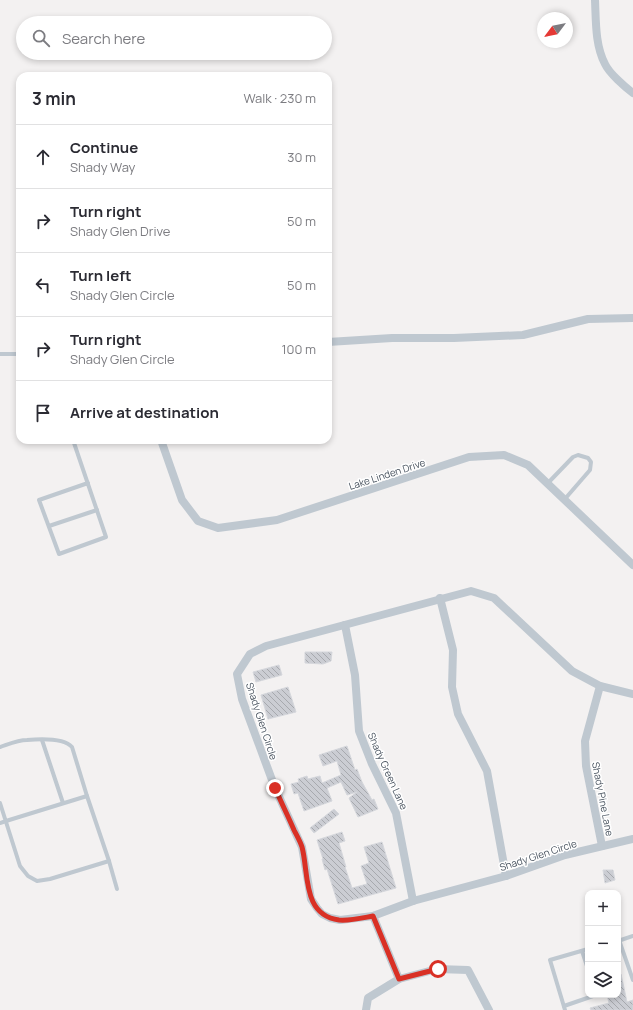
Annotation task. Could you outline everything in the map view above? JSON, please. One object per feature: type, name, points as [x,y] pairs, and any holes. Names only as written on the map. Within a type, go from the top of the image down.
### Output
[{"type":"street","points":[[596,0],[597,40],[605,66],[625,87],[633,93]]},
{"type":"street","points":[[332,342],[392,338],[454,338],[523,335],[588,319],[633,318]]},
{"type":"street","name":"Lake Linden Drive","points":[[162,444],[182,500],[198,521],[218,528],[277,520],[469,457],[504,455],[528,465],[633,565]]},
{"type":"street","name":"Shady Glen Circle","points":[[633,694],[600,686],[572,671],[494,598],[471,591],[440,598],[266,646],[250,654],[237,674],[242,699],[275,788],[302,847],[310,893],[317,908],[322,914],[330,918],[340,920],[373,916],[413,901],[506,876],[565,855],[633,839]]},
{"type":"street","points":[[440,598],[453,650],[452,687],[458,714],[487,771],[506,876]]},
{"type":"street","name":"Shady Green Lane","points":[[345,625],[355,676],[359,731],[372,764],[396,813],[413,901]]},
{"type":"street","name":"Shady Pine Lane","points":[[600,686],[585,741],[586,766],[602,846]]},
{"type":"street","points":[[373,916],[399,979]]},
{"type":"street","points":[[366,1010],[368,998],[399,979],[438,969],[468,970],[489,1010]]},
{"type":"lane","points":[[0,354],[16,354]]},
{"type":"lane","points":[[74,444],[88,483],[106,536],[59,554],[39,500],[88,483]]},
{"type":"lane","points":[[547,484],[573,458],[578,456],[588,458],[591,462],[590,470],[564,500]]},
{"type":"lane","points":[[49,526],[97,510]]},
{"type":"lane","points":[[0,747],[27,740],[65,742],[72,747],[117,888]]},
{"type":"lane","points":[[42,740],[63,804]]},
{"type":"lane","points":[[0,823],[88,796]]},
{"type":"lane","points":[[0,803],[20,866],[28,876],[37,881],[50,879],[109,861]]},
{"type":"lane","points":[[621,939],[633,936]]},
{"type":"lane","points":[[621,946],[633,980]]},
{"type":"lane","points":[[585,950],[550,960],[565,1008],[589,998]]},
{"type":"lane","points":[[582,951],[586,962]]},
{"type":"building","points":[[305,652],[332,652],[331,661],[323,664],[305,663]]},
{"type":"building","points":[[279,665],[282,675],[256,682],[253,672]]},
{"type":"building","points":[[288,687],[296,712],[268,719],[261,695]]},
{"type":"building","points":[[347,746],[355,770],[357,769],[362,782],[372,800],[374,799],[378,809],[358,817],[349,798],[357,792],[347,795],[341,782],[327,788],[332,801],[304,811],[298,793],[294,794],[291,784],[299,782],[298,779],[307,776],[308,779],[320,776],[322,783],[341,775],[337,761],[323,766],[319,755]]},
{"type":"building","points":[[334,809],[339,814],[314,833],[310,828]]},
{"type":"building","points":[[342,832],[345,841],[339,843],[352,888],[367,884],[361,866],[369,863],[364,847],[382,842],[396,888],[338,904],[327,869],[325,870],[317,840]]},
{"type":"building","points":[[603,870],[613,870],[615,880],[605,883]]},
{"type":"building","points":[[621,974],[627,1002],[633,1000],[633,1010],[591,1010],[590,1008],[609,1003],[608,998],[621,998]]},
{"type":"route","points":[[275,788],[302,847],[312,899],[322,914],[330,918],[340,920],[373,916],[399,979],[438,969]]}]
